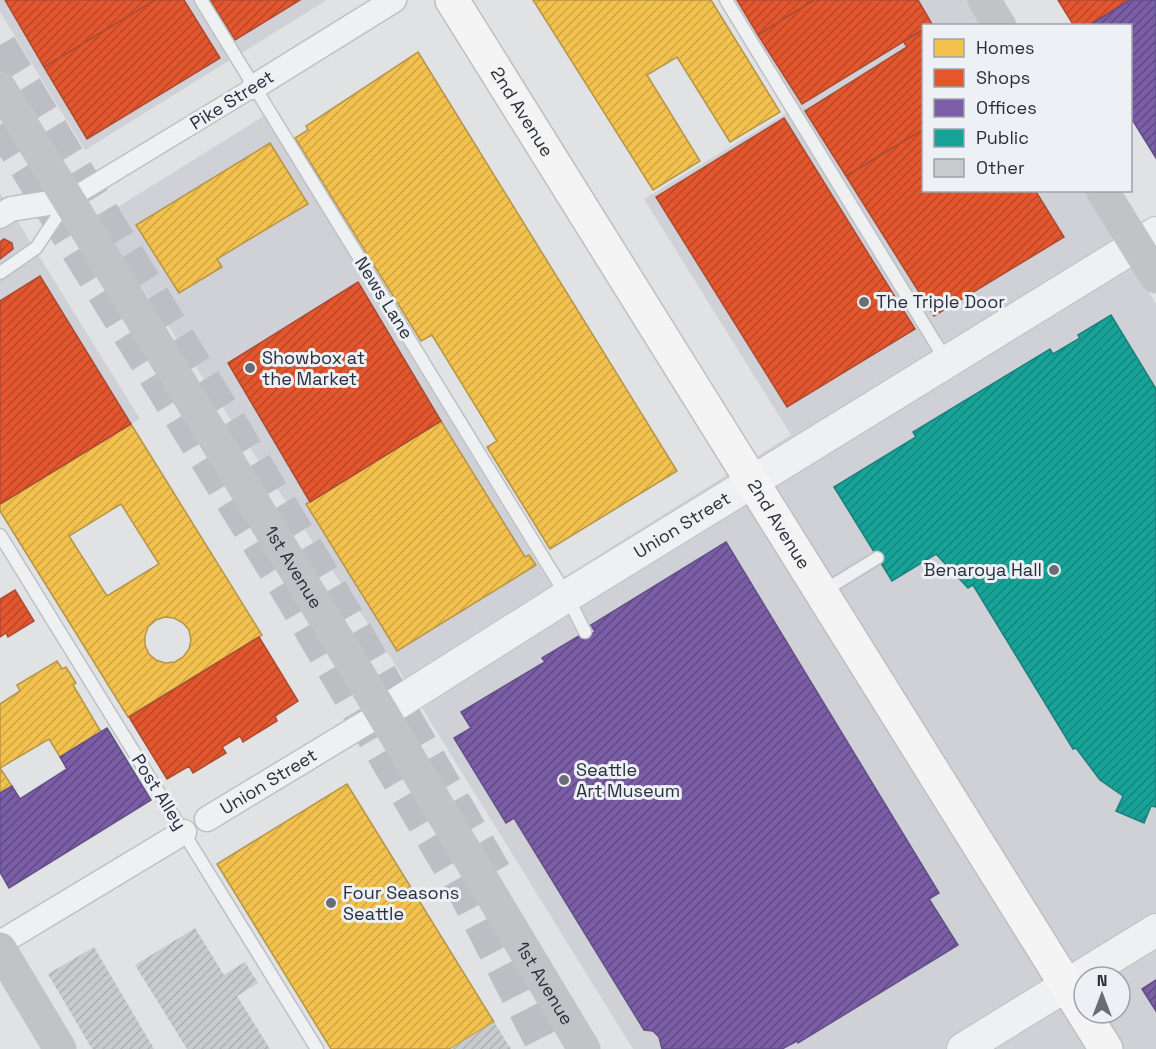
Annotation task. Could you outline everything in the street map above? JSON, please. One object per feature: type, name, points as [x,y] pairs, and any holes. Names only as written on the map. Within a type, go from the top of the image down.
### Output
[{"type":"main road","name":"2nd Avenue","points":[[452,0],[1106,1049]]},
{"type":"main road","points":[[984,0],[999,24]]},
{"type":"main road","name":"1st Avenue","points":[[0,88],[382,713],[584,1049]]},
{"type":"main road","points":[[1104,192],[1146,239],[1156,277]]},
{"type":"main road","points":[[0,949],[60,1049]]},
{"type":"street","name":"Pike Street","points":[[0,216],[11,209],[68,200],[394,0]]},
{"type":"street","name":"Union Street","points":[[207,819],[1146,239]]},
{"type":"street","points":[[0,943],[184,832]]},
{"type":"street","points":[[963,1049],[1156,930]]},
{"type":"lane","name":"News Lane","points":[[201,0],[567,596],[585,632]]},
{"type":"lane","points":[[726,0],[947,362]]},
{"type":"lane","name":"Pike Street","points":[[0,273],[36,248],[68,200]]},
{"type":"lane","name":"Post Alley","points":[[0,535],[317,1049]]},
{"type":"lane","points":[[821,593],[878,558]]},
{"type":"shaded area","points":[[0,0],[327,0],[85,150],[0,12]]},
{"type":"shaded area","points":[[733,0],[971,0],[986,24],[922,24],[922,192],[1088,192],[1156,304],[1156,1049],[633,1049],[393,661],[97,220],[264,116],[551,585],[791,435],[644,199],[798,106]]},
{"type":"shaded area","points":[[0,193],[140,419],[0,503]]},
{"type":"building: Homes","points":[[533,0],[711,0],[780,112],[730,142],[677,57],[647,75],[700,161],[653,190]]},
{"type":"building: Homes","points":[[418,52],[677,471],[550,549],[487,447],[497,441],[432,335],[421,341],[295,138],[308,130],[306,126]]},
{"type":"building: Homes","points":[[270,143],[308,204],[217,259],[222,267],[179,293],[136,225]]},
{"type":"building: Homes","points":[[441,421],[525,557],[529,555],[536,565],[397,651],[306,504]]},
{"type":"building: Homes","points":[[131,424],[262,635],[128,717],[0,511],[0,504]],"holes":[[[121,504],[159,564],[107,596],[69,536]],[[165,617],[174,618],[189,630],[191,640],[189,649],[175,662],[165,663],[156,660],[149,654],[145,645],[148,627],[156,620]]]},
{"type":"building: Homes","points":[[57,661],[62,669],[66,667],[76,683],[73,685],[101,732],[60,757],[49,739],[0,768],[0,704],[20,691],[17,685]]},
{"type":"building: Homes","points":[[0,768],[12,786],[0,793]]},
{"type":"building: Homes","name":"Four Seasons Seattle","points":[[347,784],[494,1022],[450,1049],[331,1049],[217,864]]},
{"type":"building: Shops","points":[[5,0],[155,0],[44,67]]},
{"type":"building: Shops","points":[[155,0],[184,0],[220,58],[87,139],[44,67]]},
{"type":"building: Shops","points":[[210,0],[300,0],[235,40]]},
{"type":"building: Shops","points":[[737,0],[814,0],[758,35]]},
{"type":"building: Shops","points":[[814,0],[918,0],[932,24],[922,24],[922,30],[802,104],[758,35]]},
{"type":"building: Shops","points":[[1058,0],[1130,0],[1091,24],[1073,24]]},
{"type":"building: Shops","points":[[922,30],[922,130],[846,176],[805,111],[907,47],[903,41]]},
{"type":"building: Shops","points":[[784,118],[915,329],[787,407],[656,197]]},
{"type":"building: Shops","points":[[922,130],[922,192],[1036,192],[1064,237],[934,316],[846,176]]},
{"type":"building: Shops","points":[[4,239],[12,243],[13,249],[0,259],[0,242]]},
{"type":"building: Shops","points":[[40,276],[131,424],[0,504],[0,301]]},
{"type":"building: Shops","points":[[358,282],[441,421],[310,502],[228,363]]},
{"type":"building: Shops","points":[[15,590],[34,621],[8,637],[6,633],[0,637],[0,599]]},
{"type":"building: Shops","points":[[259,637],[298,701],[275,716],[277,721],[243,742],[240,736],[222,747],[226,753],[193,773],[189,766],[167,779],[129,717]]},
{"type":"building: Offices","points":[[1130,0],[1156,0],[1156,158],[1132,119],[1132,24],[1091,24]]},
{"type":"building: Offices","points":[[726,542],[939,893],[929,899],[958,945],[798,1043],[797,1041],[782,1049],[662,1049],[659,1037],[653,1031],[644,1030],[514,818],[506,823],[454,738],[471,728],[461,712],[545,662],[542,658],[587,631],[589,635],[595,632],[591,625]]},
{"type":"building: Offices","points":[[107,728],[151,800],[9,888],[0,872],[0,793],[12,786],[20,799],[67,769],[60,757]]},
{"type":"building: Offices","points":[[1156,980],[1156,1011],[1142,989]]},
{"type":"building: Public","name":"Benaroya Hall","points":[[1111,315],[1156,389],[1156,807],[1151,806],[1144,823],[1116,811],[1123,796],[1100,780],[1076,748],[1073,749],[973,585],[968,588],[936,554],[892,581],[834,487],[916,437],[913,432],[1050,349],[1053,354],[1080,338],[1078,335]]},
{"type":"building: Other","points":[[195,928],[224,975],[245,962],[258,983],[237,996],[270,1049],[187,1049],[135,965]]},
{"type":"building: Other","points":[[94,947],[154,1049],[92,1049],[48,974]]},
{"type":"building: Other","points":[[494,1022],[511,1049],[450,1049]]},
{"type":"tunnel","points":[[0,45],[317,565],[500,881]]},
{"type":"tunnel","points":[[0,125],[289,593],[467,897],[545,1049]]},
{"type":"place","name":"The Triple Door","points":[[864,302]]},
{"type":"place","name":"Showbox at the Market","points":[[250,368]]},
{"type":"place","name":"Benaroya Hall","points":[[1054,570]]},
{"type":"place","name":"Seattle Art Museum","points":[[564,780]]},
{"type":"place","name":"Four Seasons Seattle","points":[[331,903]]}]
